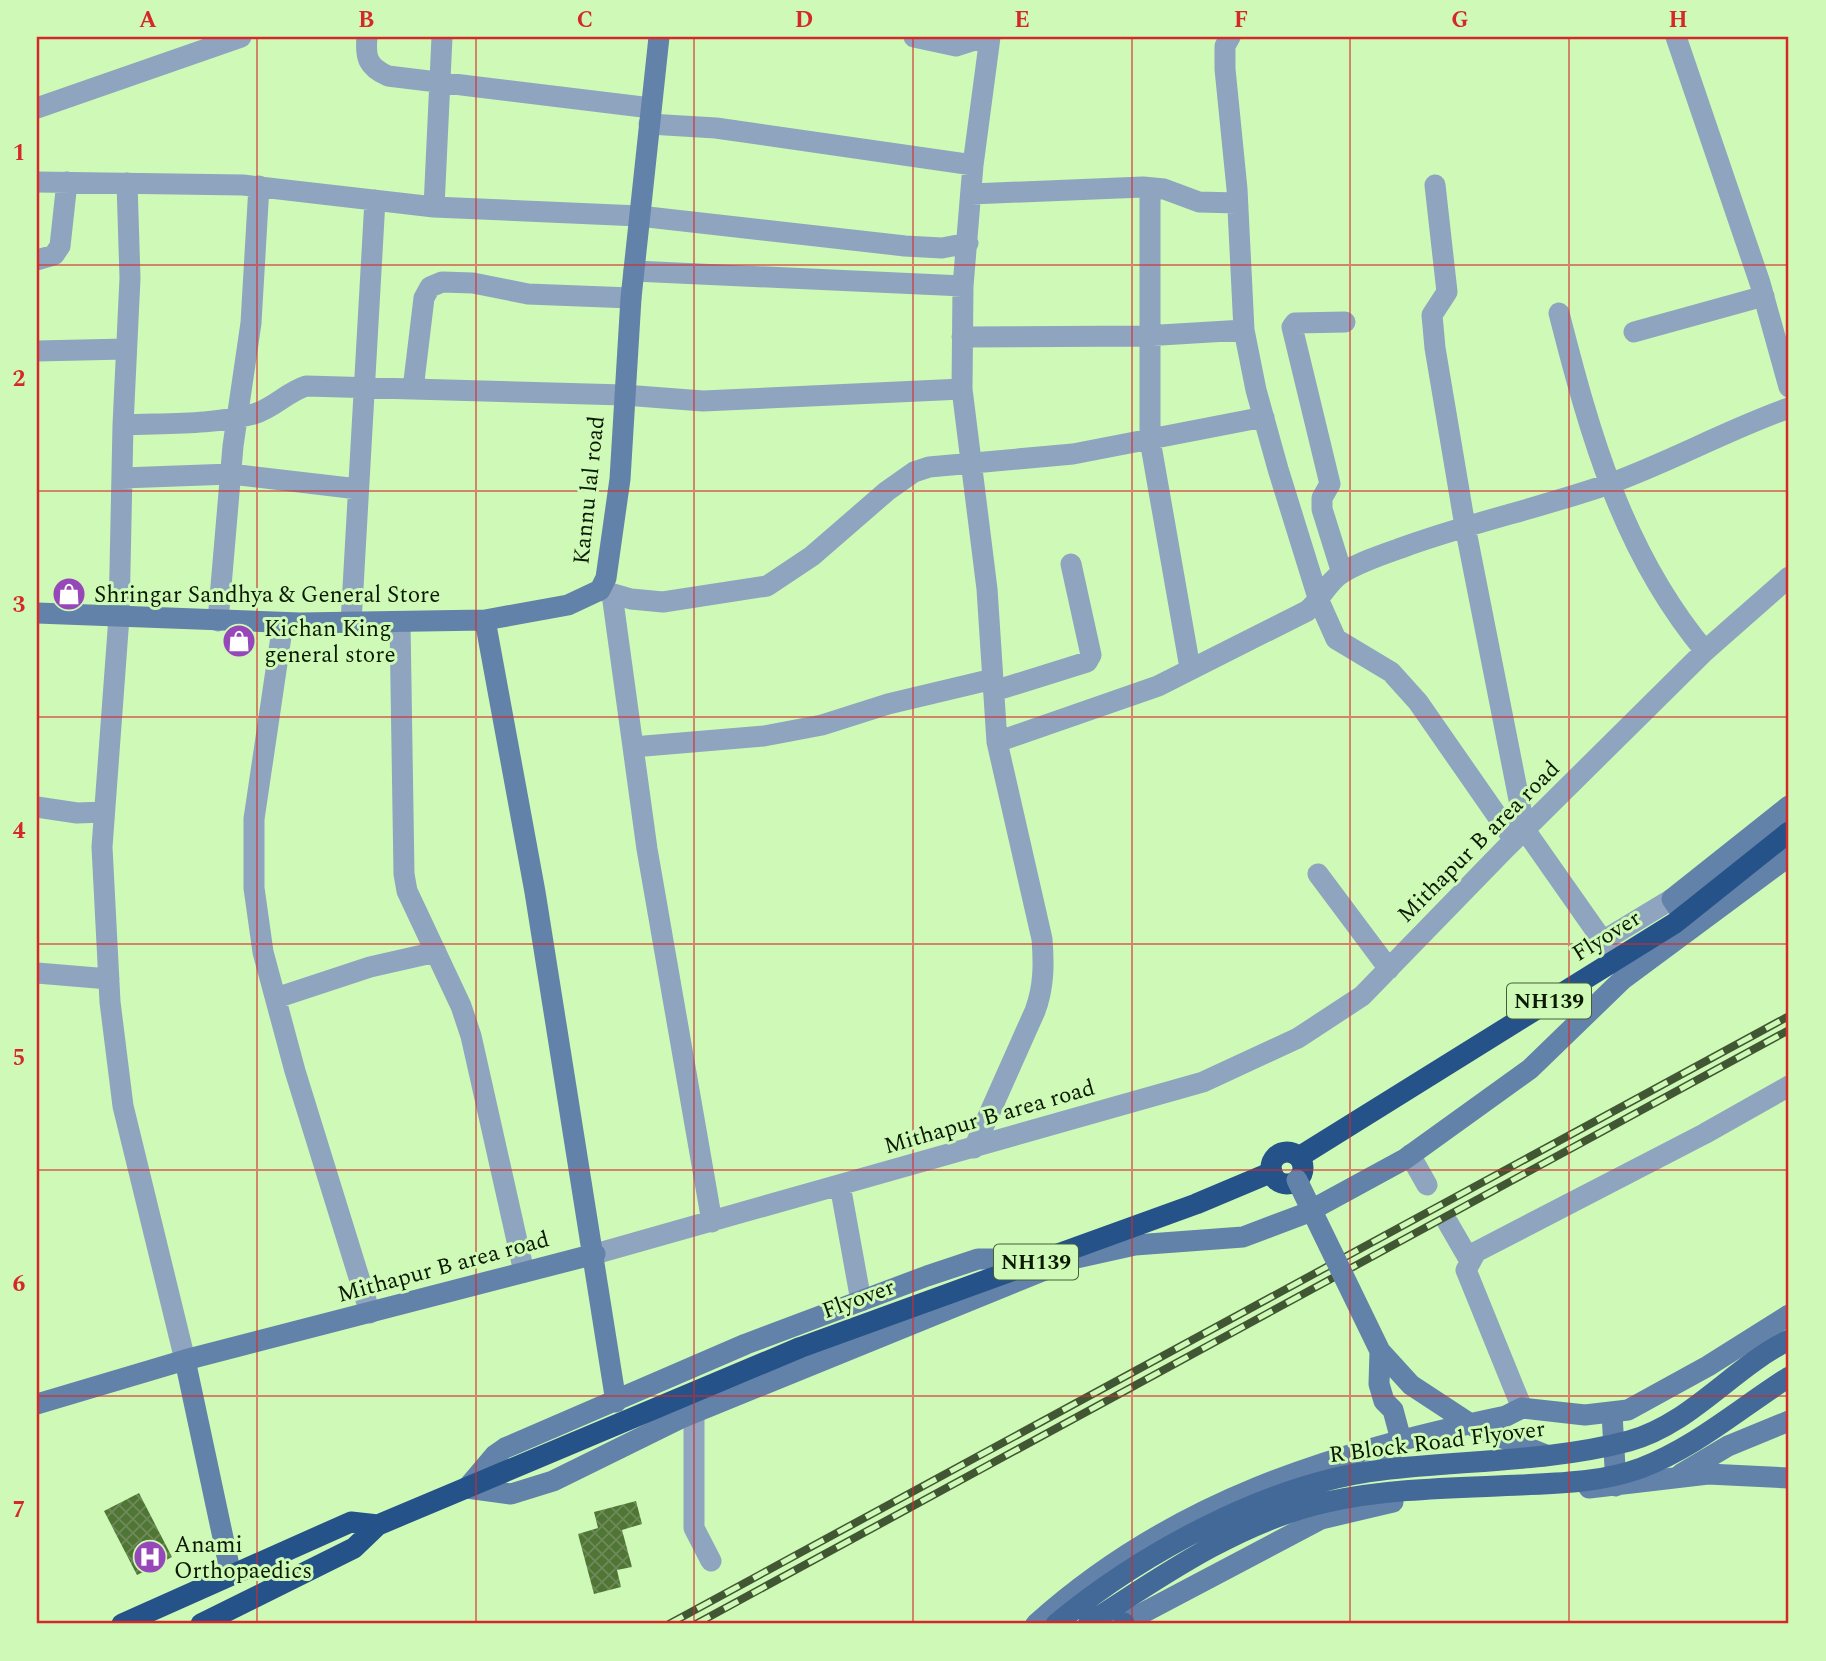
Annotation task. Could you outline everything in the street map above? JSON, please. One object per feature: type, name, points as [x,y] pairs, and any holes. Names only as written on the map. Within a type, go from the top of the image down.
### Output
[{"type":"highway","name":"Flyover","points":[[467,1488],[799,1348],[1196,1203],[1272,1172],[1273,1161],[1279,1154],[1290,1152],[1299,1157],[1675,923],[1789,832]]},
{"type":"highway","points":[[1272,1172],[1282,1183],[1297,1180],[1303,1166],[1299,1157]]},
{"type":"highway","name":"NH139","points":[[201,1624],[354,1548],[378,1525],[467,1488]]},
{"type":"highway","name":"NH139","points":[[122,1624],[351,1522],[378,1525]]},
{"type":"highway","points":[[230,1575],[238,1606]]},
{"type":"main road","name":"R Block Road Flyover","points":[[1056,1624],[1145,1562],[1223,1519],[1277,1494],[1318,1481],[1384,1469],[1545,1455],[1631,1440],[1663,1428],[1692,1410],[1765,1352],[1789,1340]]},
{"type":"main road","name":"R Block Road Flyover","points":[[1088,1624],[1231,1538],[1283,1515],[1325,1502],[1373,1493],[1569,1483],[1640,1469],[1704,1436],[1789,1377]]},
{"type":"street","points":[[37,108],[241,37]]},
{"type":"street","points":[[368,37],[366,57],[374,69],[388,76],[442,82],[716,128],[973,165]]},
{"type":"street","points":[[435,207],[442,37]]},
{"type":"street","name":"Kannu lal road","points":[[37,613],[283,623],[485,620],[568,605],[606,592],[615,520],[631,298],[659,37]]},
{"type":"street","points":[[914,37],[956,46],[984,37]]},
{"type":"street","points":[[974,1148],[1035,1011],[1043,982],[1042,939],[998,742],[987,589],[962,389],[963,286],[973,165],[990,37]]},
{"type":"street","points":[[1230,37],[1225,46],[1225,69],[1237,203],[1244,330],[1264,417],[1319,601],[1336,639],[1391,672],[1412,695],[1628,976]]},
{"type":"street","points":[[1676,37],[1693,79],[1764,296],[1789,387]]},
{"type":"street","points":[[37,182],[214,182],[435,207],[639,216],[905,246],[942,248],[968,243]]},
{"type":"street","points":[[37,260],[54,255],[60,246],[67,182]]},
{"type":"street","points":[[127,183],[130,259],[119,617],[102,847],[109,979],[123,1106],[186,1360],[230,1575]]},
{"type":"street","points":[[218,621],[230,509],[236,417],[251,323],[259,186]]},
{"type":"street","points":[[1435,186],[1447,292],[1432,315],[1465,526],[1520,835]]},
{"type":"street","points":[[971,194],[1150,188],[1164,189],[1199,202],[1237,203]]},
{"type":"street","points":[[1150,188],[1150,440],[1190,668]]},
{"type":"street","points":[[351,622],[362,388],[375,200]]},
{"type":"street","points":[[634,271],[963,286]]},
{"type":"street","points":[[413,389],[424,298],[430,287],[442,282],[473,283],[528,294],[631,298]]},
{"type":"street","points":[[1634,332],[1764,296]]},
{"type":"street","points":[[1559,313],[1583,407],[1608,484],[1650,574],[1674,613],[1705,651]]},
{"type":"street","points":[[1342,573],[1322,509],[1322,498],[1330,484],[1292,327],[1296,323],[1345,321]]},
{"type":"street","points":[[962,337],[1152,336],[1244,330]]},
{"type":"street","points":[[37,351],[126,349]]},
{"type":"street","points":[[123,425],[236,417],[256,413],[293,390],[306,386],[624,395],[703,401],[962,389]]},
{"type":"street","points":[[998,742],[1149,689],[1307,611],[1319,601],[1324,588],[1342,573],[1465,526],[1608,484],[1732,428],[1789,408]]},
{"type":"street","points":[[712,1222],[647,849],[633,747],[606,592],[663,602],[767,586],[787,575],[887,491],[914,472],[929,467],[1073,454],[1264,417]]},
{"type":"street","points":[[122,478],[231,474],[358,489]]},
{"type":"street","points":[[633,747],[764,736],[822,725],[888,704],[994,685],[1087,662],[1091,655],[1071,564]]},
{"type":"street","name":"Mithapur B area road","points":[[37,1404],[186,1360],[712,1222],[1203,1082],[1298,1038],[1362,996],[1705,651],[1789,577]]},
{"type":"street","points":[[485,620],[535,892],[616,1402]]},
{"type":"street","points":[[400,622],[404,874],[407,891],[461,1006],[471,1036],[524,1272]]},
{"type":"street","points":[[283,623],[252,842],[258,920],[295,1070],[370,1313]]},
{"type":"street","points":[[1601,942],[1672,899],[1789,806]]},
{"type":"street","points":[[37,807],[77,813],[104,812]]},
{"type":"street","points":[[467,1488],[511,1494],[553,1481],[694,1413],[1072,1259],[1135,1245],[1243,1237],[1304,1214],[1410,1155],[1530,1069],[1628,976],[1789,856]]},
{"type":"street","points":[[1318,874],[1389,969]]},
{"type":"street","points":[[1672,899],[1692,929]]},
{"type":"street","points":[[276,998],[370,967],[436,952]]},
{"type":"street","points":[[37,973],[109,979]]},
{"type":"street","points":[[1522,1408],[1466,1270],[1476,1252],[1703,1135],[1789,1086]]},
{"type":"street","points":[[1410,1155],[1427,1185]]},
{"type":"street","points":[[1297,1180],[1380,1351],[1411,1385],[1435,1402],[1475,1427],[1545,1455]]},
{"type":"street","points":[[840,1185],[861,1301]]},
{"type":"street","points":[[1448,1223],[1470,1261]]},
{"type":"street","points":[[467,1488],[495,1455],[505,1448],[746,1344],[978,1259],[1072,1259]]},
{"type":"street","points":[[1036,1624],[1076,1591],[1141,1545],[1214,1506],[1311,1465],[1506,1416],[1522,1408],[1585,1415],[1628,1410],[1789,1315]]},
{"type":"street","points":[[1380,1351],[1379,1384],[1384,1401],[1393,1410],[1400,1436],[1384,1469]]},
{"type":"street","points":[[694,1413],[694,1528],[711,1561]]},
{"type":"street","points":[[1612,1413],[1616,1486]]},
{"type":"street","points":[[1673,1479],[1728,1446],[1789,1421]]},
{"type":"street","points":[[1123,1624],[1321,1518],[1367,1506],[1418,1498],[1616,1486],[1708,1474],[1789,1478]]},
{"type":"street","points":[[1174,1527],[1203,1580]]},
{"type":"building","points":[[139,1493],[172,1557],[137,1575],[104,1511]]},
{"type":"building","points":[[636,1501],[642,1524],[622,1530],[632,1567],[617,1570],[621,1587],[594,1594],[578,1534],[598,1528],[594,1512]]},
{"type":"railway","points":[[669,1624],[1789,1016]]},
{"type":"railway","points":[[696,1624],[1789,1030]]},
{"type":"place","name":"Shringar Sandhya & General Store","points":[[69,594]]},
{"type":"place","name":"Kichan King general store","points":[[239,641]]},
{"type":"place","name":"Anami Orthopaedics","points":[[150,1557]]}]
